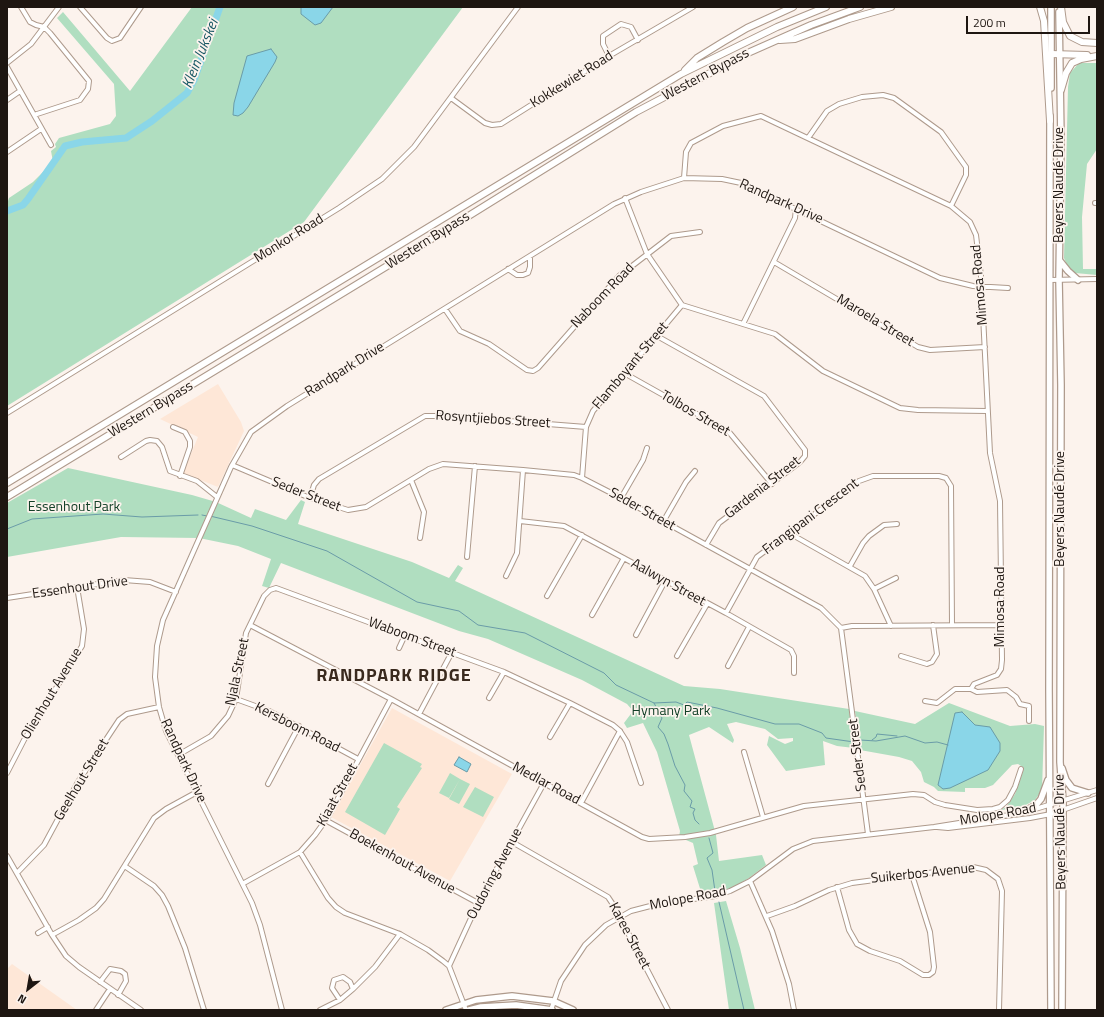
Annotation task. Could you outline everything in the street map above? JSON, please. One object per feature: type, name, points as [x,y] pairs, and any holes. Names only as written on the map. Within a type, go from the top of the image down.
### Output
[{"type":"highway","points":[[681,74],[697,58],[723,42],[753,25],[793,7]]},
{"type":"highway","name":"Western Bypass","points":[[7,483],[681,74],[757,36],[826,7]]},
{"type":"highway","name":"Western Bypass","points":[[7,497],[636,112],[716,69],[778,40],[860,7]]},
{"type":"highway","points":[[778,40],[795,39],[849,19],[891,7]]},
{"type":"highway","points":[[1040,7],[1044,21],[1050,121]]},
{"type":"highway","points":[[1060,7],[1063,22],[1070,36],[1082,42],[1097,43]]},
{"type":"highway","points":[[1051,54],[1097,56]]},
{"type":"highway","points":[[1061,90],[1066,73],[1072,63],[1081,59],[1097,56]]},
{"type":"main road","name":"Beyers Naudé Drive","points":[[1051,7],[1051,1010]]},
{"type":"main road","name":"Beyers Naudé Drive","points":[[1060,7],[1061,90],[1059,280],[1061,385],[1060,762],[1062,802],[1062,1010]]},
{"type":"main road","points":[[1060,261],[1078,280]]},
{"type":"main road","points":[[1060,762],[1069,785],[1076,790],[1088,793]]},
{"type":"main road","points":[[1021,813],[1036,805],[1041,800],[1050,773]]},
{"type":"main road","points":[[446,1010],[463,1003],[494,997],[512,996],[553,1001],[573,1010]]},
{"type":"main road","points":[[470,1010],[481,1007],[516,1005],[551,1010]]},
{"type":"street","points":[[21,7],[30,22],[44,27],[87,78],[89,86],[84,96],[77,102],[34,114]]},
{"type":"street","points":[[7,63],[32,44],[59,7]]},
{"type":"street","points":[[80,7],[107,38],[112,41],[120,38],[141,7]]},
{"type":"street","name":"Monkor Road","points":[[7,413],[372,187],[410,152],[518,7]]},
{"type":"street","name":"Kokkewiet Road","points":[[451,98],[485,123],[492,125],[501,124],[609,56],[693,7]]},
{"type":"street","points":[[609,56],[603,44],[603,36],[621,24],[631,27],[638,40]]},
{"type":"street","points":[[7,67],[51,145]]},
{"type":"street","points":[[7,100],[20,91]]},
{"type":"street","points":[[808,138],[827,111],[839,104],[862,97],[883,95],[894,98],[941,132],[966,167],[966,175],[951,206]]},
{"type":"street","name":"Mimosa Road","points":[[684,178],[685,155],[688,146],[696,139],[734,122],[761,116],[951,206],[965,217],[973,227],[976,235],[982,287],[990,454],[1000,510],[1002,660],[1000,671],[994,677],[979,682],[972,686],[971,689]]},
{"type":"street","points":[[7,152],[41,129]]},
{"type":"street","name":"Randpark Drive","points":[[282,1010],[260,925],[244,883],[166,731],[159,707],[155,677],[157,646],[164,620],[210,512],[232,465],[248,436],[271,416],[625,198],[684,178],[736,181],[796,208],[940,278],[982,287],[1008,288]]},
{"type":"street","points":[[625,198],[647,254],[682,305],[744,322],[775,334],[823,371],[900,408],[918,410],[987,410]]},
{"type":"street","points":[[744,322],[795,218],[796,208]]},
{"type":"street","name":"Naboom Road","points":[[445,309],[460,332],[499,350],[527,370],[533,371],[538,368],[609,286],[647,254],[671,236],[700,232]]},
{"type":"street","points":[[508,269],[517,275],[523,276],[528,273],[530,268],[530,256]]},
{"type":"street","name":"Maroela Street","points":[[774,262],[918,347],[930,350],[985,347]]},
{"type":"street","points":[[1050,280],[1097,279]]},
{"type":"street","name":"Flamboyant Street","points":[[582,478],[586,427],[593,410],[682,305]]},
{"type":"street","name":"Gardenia Street","points":[[657,336],[755,390],[771,402],[804,447],[805,453],[800,462],[719,523],[706,545]]},
{"type":"street","name":"Tolbos Street","points":[[624,373],[729,432],[772,484]]},
{"type":"street","name":"Rosyntjiebos Street","points":[[310,498],[314,485],[319,479],[425,416],[446,416],[586,427]]},
{"type":"street","points":[[173,426],[185,432],[190,441],[190,447],[180,476]]},
{"type":"street","points":[[121,457],[146,441],[154,440],[160,443],[170,471],[180,476],[197,481],[217,497]]},
{"type":"street","points":[[621,498],[643,460],[647,448]]},
{"type":"street","name":"Seder Street","points":[[232,465],[310,498],[341,509],[354,510],[373,503],[439,465],[475,466],[566,474],[582,478],[621,498],[821,608],[833,618],[841,628],[868,834]]},
{"type":"street","points":[[467,557],[475,466]]},
{"type":"street","points":[[506,576],[517,553],[523,470]]},
{"type":"street","points":[[663,522],[683,486],[695,471]]},
{"type":"street","name":"Frangipani Crescent","points":[[726,613],[749,569],[761,553],[864,478],[873,476],[943,477],[951,486],[952,625]]},
{"type":"street","points":[[411,480],[424,512],[420,538]]},
{"type":"street","name":"Aalwyn Street","points":[[520,521],[560,525],[582,535],[726,613],[791,650],[794,656],[794,673]]},
{"type":"street","points":[[850,566],[863,543],[869,536],[884,525],[897,524]]},
{"type":"street","points":[[789,533],[850,566],[865,576],[874,589],[891,626]]},
{"type":"street","points":[[547,596],[582,535]]},
{"type":"street","points":[[592,615],[624,558]]},
{"type":"street","points":[[874,589],[896,578]]},
{"type":"street","name":"Essenhout Drive","points":[[7,598],[113,580],[150,582],[176,592]]},
{"type":"street","points":[[636,635],[665,581]]},
{"type":"street","name":"Olienhout Avenue","points":[[7,773],[24,740],[82,646],[84,629],[77,587]]},
{"type":"street","name":"Waboom Street","points":[[266,592],[272,589],[279,589],[504,672],[570,703],[613,725],[620,731]]},
{"type":"street","name":"Njala Street","points":[[178,755],[214,733],[228,716],[236,699],[242,651],[250,625],[266,592]]},
{"type":"street","points":[[677,656],[707,604]]},
{"type":"street","name":"Medlar Road","points":[[250,625],[419,714],[649,839],[685,837],[710,833],[804,806],[919,794],[945,805],[977,810],[993,810],[1000,807],[1008,800],[1015,787],[1021,769]]},
{"type":"street","points":[[901,656],[927,664],[932,662],[937,654],[933,625]]},
{"type":"street","points":[[841,628],[852,626],[1001,625]]},
{"type":"street","points":[[728,666],[749,627]]},
{"type":"street","points":[[399,648],[405,635]]},
{"type":"street","points":[[419,714],[452,652]]},
{"type":"street","points":[[489,698],[504,672]]},
{"type":"street","points":[[925,701],[937,703],[955,689],[971,689],[977,692],[1007,690],[1016,697],[1020,704],[1029,706],[1029,721]]},
{"type":"street","name":"Kersboom Road","points":[[236,699],[269,711],[358,759]]},
{"type":"street","name":"Kiaat Street","points":[[244,883],[300,852],[326,820],[391,699]]},
{"type":"street","points":[[550,737],[570,703]]},
{"type":"street","name":"Geelhout Street","points":[[17,873],[44,845],[78,782],[119,720],[127,714],[159,707]]},
{"type":"street","points":[[268,784],[299,726]]},
{"type":"street","points":[[581,803],[620,731],[627,742],[641,783]]},
{"type":"street","points":[[744,752],[763,817]]},
{"type":"street","name":"Oudoring Avenue","points":[[449,966],[478,903],[544,783]]},
{"type":"street","name":"Molope Road","points":[[551,1010],[553,1001],[568,969],[585,945],[606,925],[619,916],[647,906],[716,896],[738,888],[750,881],[784,854],[806,843],[868,834],[934,827],[1021,813],[1062,802],[1097,790]]},
{"type":"street","points":[[52,935],[76,922],[96,908],[110,891],[154,818],[166,809],[197,792]]},
{"type":"street","name":"Molope Road","points":[[934,827],[948,828],[1021,820],[1051,814],[1097,798]]},
{"type":"street","name":"Boekenhout Avenue","points":[[326,820],[478,903]]},
{"type":"street","name":"Karee Street","points":[[512,842],[604,894],[611,901],[668,1010]]},
{"type":"street","points":[[300,852],[328,898],[336,907],[345,913],[400,934],[428,950],[449,966],[466,1010]]},
{"type":"street","points":[[7,856],[52,935],[68,958],[141,1010]]},
{"type":"street","points":[[126,866],[154,886],[162,895],[168,906],[185,948],[204,1010]]},
{"type":"street","name":"Suikerbos Avenue","points":[[767,916],[801,904],[837,886],[864,881],[973,867],[986,870],[998,879],[1002,897],[999,1010]]},
{"type":"street","points":[[837,886],[849,930],[856,944],[870,951],[900,961],[923,975],[929,976],[933,972],[934,967],[930,932],[912,875]]},
{"type":"street","points":[[750,881],[767,916],[787,978],[794,1010]]},
{"type":"street","points":[[38,933],[48,927]]},
{"type":"street","points":[[320,1010],[340,1000],[353,989],[375,967],[400,934]]},
{"type":"street","points":[[100,982],[110,969],[121,971],[124,974],[126,981],[118,995]]},
{"type":"street","points":[[340,1000],[332,988],[334,980],[344,977],[350,982],[353,989]]},
{"type":"street","points":[[96,1010],[110,989]]},
{"type":"shaded area","points":[[218,384],[241,422],[244,431],[218,487],[183,473],[198,437],[160,419]]},
{"type":"shaded area","points":[[392,708],[512,774],[450,881],[331,817]]},
{"type":"shaded area","points":[[12,964],[77,1010],[7,1010],[7,969]]},
{"type":"green space","points":[[192,7],[463,7],[304,222],[7,406],[7,204],[9,198],[33,182],[53,162],[51,151],[56,147],[55,144],[59,138],[110,124],[116,116],[114,84],[57,18],[63,12],[130,91]]},
{"type":"green space","points":[[1079,63],[1097,63],[1097,149],[1087,164],[1082,217],[1083,269],[1097,269],[1097,275],[1075,273],[1068,268],[1064,258],[1068,87],[1070,73]]},
{"type":"green space","name":"Hymany Park","points":[[68,468],[192,495],[216,502],[251,518],[255,509],[286,520],[301,500],[305,502],[298,524],[412,562],[449,578],[458,565],[463,568],[455,581],[684,686],[720,689],[849,709],[854,748],[837,746],[823,741],[825,765],[786,771],[767,745],[769,736],[785,744],[793,741],[793,738],[778,739],[765,729],[736,722],[727,724],[734,740],[733,743],[709,727],[689,735],[716,835],[719,861],[762,855],[766,865],[731,889],[715,894],[702,895],[693,866],[698,864],[693,843],[679,837],[680,831],[657,752],[643,723],[627,728],[624,723],[633,711],[627,704],[582,680],[488,639],[459,631],[281,563],[269,588],[262,586],[271,559],[238,546],[199,538],[121,537],[7,557],[7,503]]},
{"type":"green space","points":[[949,703],[1010,726],[1035,724],[1044,726],[1042,790],[1035,800],[1022,807],[1001,810],[1007,806],[1015,794],[1024,768],[1018,764],[1012,765],[993,785],[985,788],[965,788],[965,792],[938,791],[934,787],[924,782],[921,772],[912,761],[899,757],[860,750],[855,711],[915,724]]},
{"type":"green space","points":[[384,743],[422,764],[420,767],[422,768],[397,807],[400,809],[385,835],[345,812]]},
{"type":"green space","points":[[450,773],[460,779],[449,798],[439,793]]},
{"type":"green space","points":[[460,779],[470,784],[459,804],[449,799]]},
{"type":"green space","points":[[475,787],[494,797],[483,817],[463,807]]},
{"type":"green space","points":[[726,901],[740,948],[755,1010],[729,1010],[714,903]]},
{"type":"water","points":[[301,7],[333,7],[321,23],[315,25],[301,14]]},
{"type":"water","points":[[271,49],[277,57],[275,62],[248,107],[238,116],[233,115],[234,103],[247,56]]},
{"type":"water","points":[[962,712],[975,725],[990,727],[1000,743],[1000,751],[988,770],[950,788],[943,789],[938,785],[955,713]]},
{"type":"water","points":[[459,757],[471,764],[467,772],[454,765]]},
{"type":"waterway","name":"Klein Jukskei","points":[[7,211],[23,205],[65,146],[82,142],[126,138],[152,121],[187,93],[194,80],[220,7]]},
{"type":"waterway","points":[[7,529],[32,519],[103,514],[142,517],[198,515]]},
{"type":"waterway","points":[[202,515],[207,516]]},
{"type":"waterway","points":[[210,516],[252,526],[327,551],[417,602],[459,611],[478,625],[525,633],[604,673],[616,685],[654,703],[676,702],[684,705],[687,702],[717,708],[775,724],[799,724],[822,733],[826,738],[854,742]]},
{"type":"waterway","points":[[654,703],[662,718],[658,727],[664,734],[675,766],[685,785],[684,791],[692,801],[690,807],[695,809],[693,813],[695,820],[699,824]]},
{"type":"waterway","points":[[872,740],[877,734],[897,736]]},
{"type":"waterway","points":[[860,740],[876,741],[905,736],[925,743],[937,742],[948,745]]},
{"type":"waterway","points":[[709,838],[713,853],[707,858],[712,870],[715,891]]},
{"type":"waterway","points":[[719,902],[744,1010]]},
{"type":"district","name":"RANDPARK RIDGE","points":[[394,677]]},
{"type":"park label","name":"Essenhout Park","points":[[74,508]]}]
